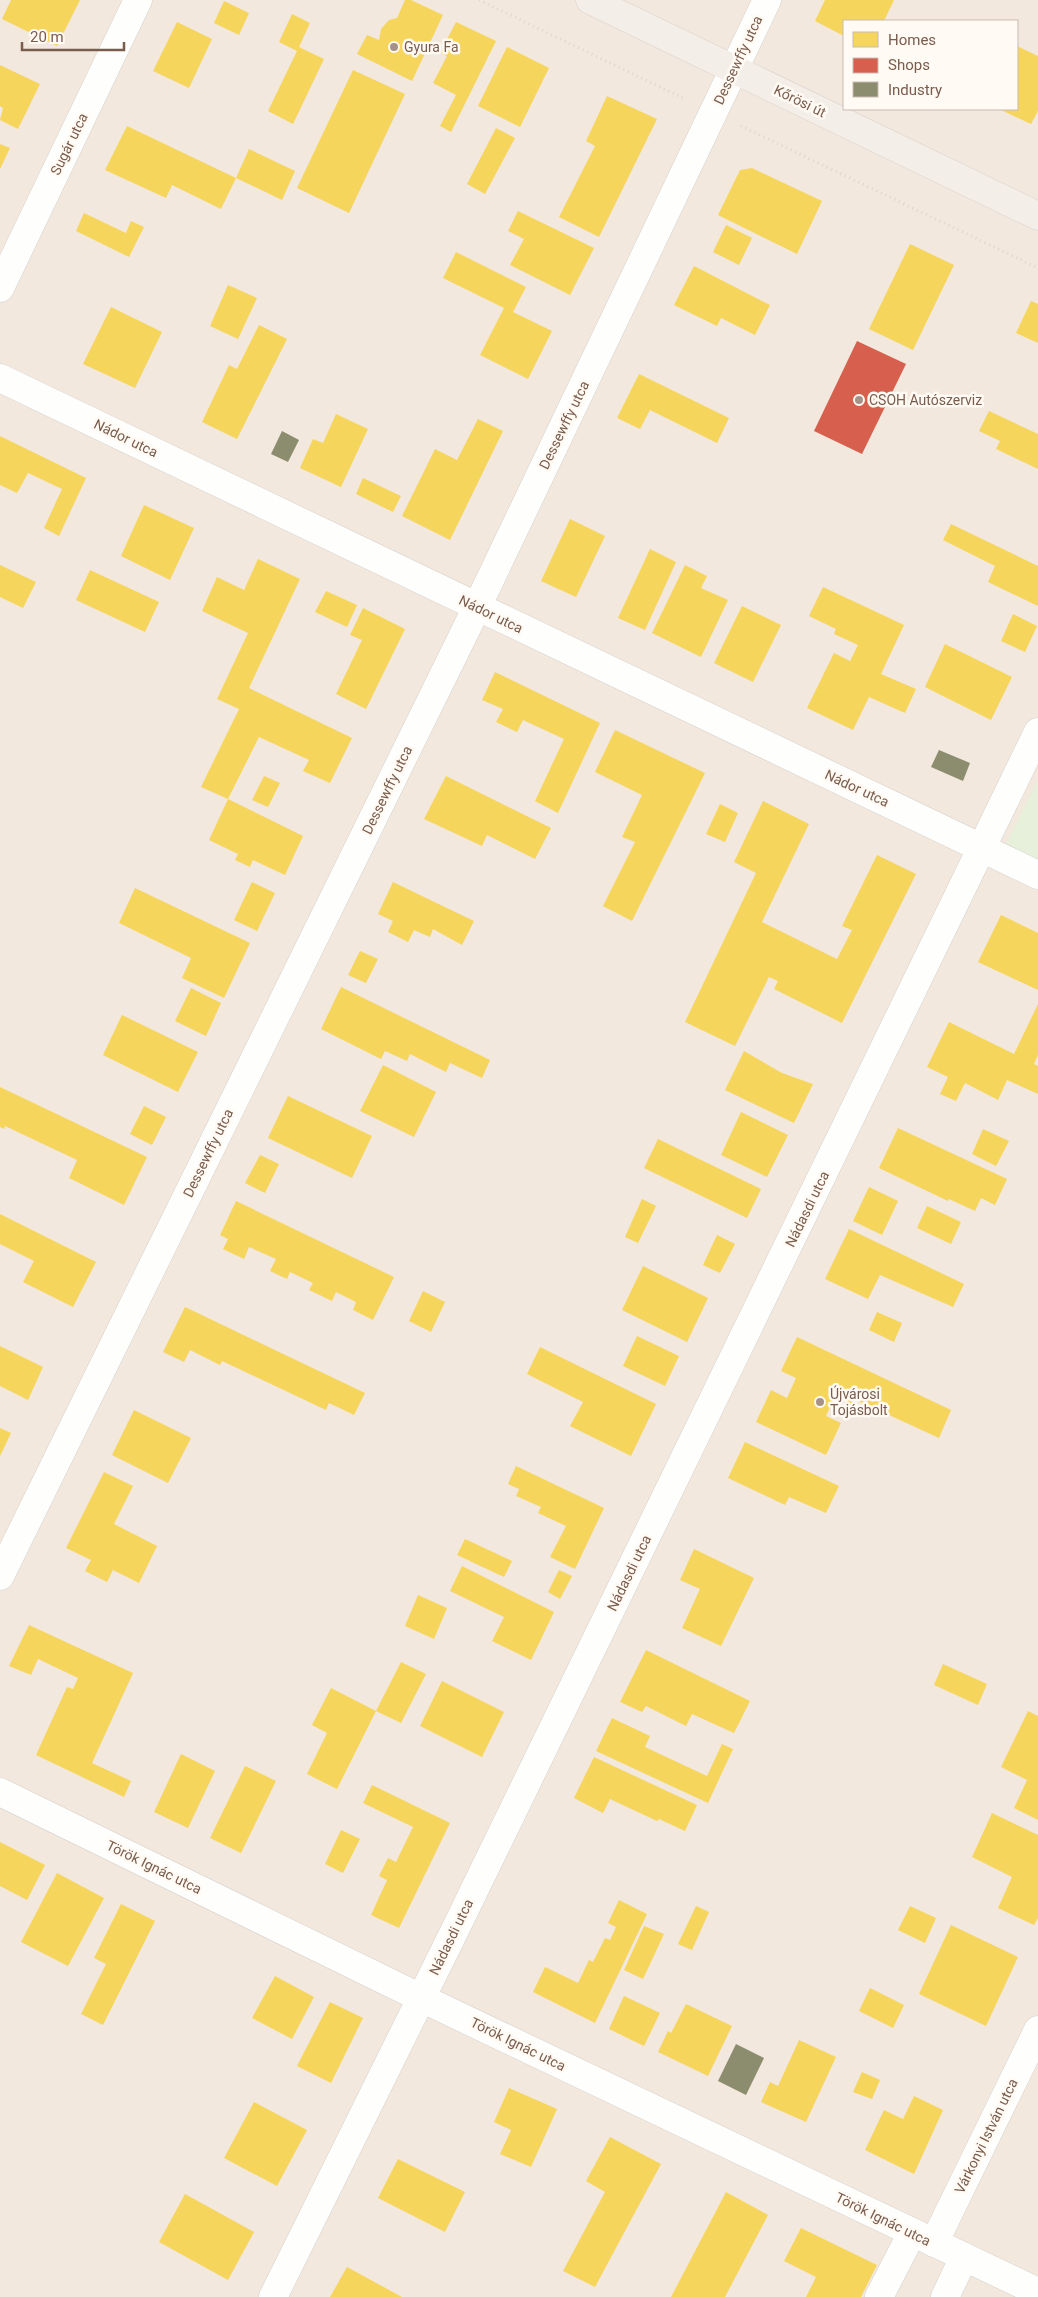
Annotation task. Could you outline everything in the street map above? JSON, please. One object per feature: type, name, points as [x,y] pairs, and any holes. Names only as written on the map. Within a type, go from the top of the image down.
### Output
[{"type":"main road","name":"Kőrösi út","points":[[590,0],[1038,216]]},
{"type":"street","name":"Sugár utca","points":[[0,288],[138,0]]},
{"type":"street","name":"Dessewffy utca","points":[[0,1576],[477,607],[767,0]]},
{"type":"street","name":"Nádor utca","points":[[0,378],[1038,875]]},
{"type":"street","name":"Nádasdi utca","points":[[273,2297],[421,1998],[1038,732]]},
{"type":"street","name":"Török Ignác utca","points":[[0,1792],[421,1998],[1038,2292]]},
{"type":"street","name":"Várkonyi István utca","points":[[880,2297],[923,2238],[1038,2030]]},
{"type":"street","points":[[945,2297],[964,2257]]},
{"type":"path","points":[[479,0],[1038,268]]},
{"type":"shaded area","points":[[0,0],[1038,0],[1038,2297],[0,2297]]},
{"type":"green space","points":[[1038,779],[1038,865],[1004,848]]},
{"type":"building: Homes","points":[[11,0],[80,0],[57,46],[2,19]]},
{"type":"building: Homes","name":"Gyura Fa","points":[[405,0],[411,0],[443,15],[412,81],[357,54],[367,35],[379,40],[381,29],[389,20],[397,18]]},
{"type":"building: Homes","points":[[825,0],[894,0],[884,20],[843,20],[843,35],[815,21]]},
{"type":"building: Homes","points":[[224,1],[249,13],[239,35],[214,23]]},
{"type":"building: Homes","points":[[292,14],[310,23],[299,47],[324,59],[293,124],[268,111],[297,51],[279,42]]},
{"type":"building: Homes","points":[[177,22],[212,39],[189,88],[153,71]]},
{"type":"building: Homes","points":[[456,22],[496,41],[451,132],[440,126],[456,95],[433,83],[447,56],[440,53]]},
{"type":"building: Homes","points":[[1018,46],[1038,56],[1038,111],[1031,124],[1001,110],[1018,110]]},
{"type":"building: Homes","points":[[507,47],[549,68],[520,127],[478,106]]},
{"type":"building: Homes","points":[[0,65],[40,84],[18,129],[0,120],[3,108],[0,106]]},
{"type":"building: Homes","points":[[353,70],[405,94],[349,213],[297,188]]},
{"type":"building: Homes","points":[[607,96],[657,119],[599,237],[559,217],[595,146],[586,141]]},
{"type":"building: Homes","points":[[127,126],[236,178],[221,209],[172,185],[166,198],[105,170]]},
{"type":"building: Homes","points":[[496,128],[515,138],[485,194],[467,184]]},
{"type":"building: Homes","points":[[0,144],[10,148],[0,169]]},
{"type":"building: Homes","points":[[249,149],[295,171],[282,200],[236,178]]},
{"type":"building: Homes","points":[[752,168],[822,201],[797,254],[718,215],[740,170]]},
{"type":"building: Homes","points":[[518,211],[594,248],[570,295],[510,265],[524,239],[508,231]]},
{"type":"building: Homes","points":[[84,213],[126,233],[131,221],[144,227],[129,257],[76,231]]},
{"type":"building: Homes","points":[[726,225],[752,238],[739,265],[713,252]]},
{"type":"building: Homes","points":[[910,244],[954,265],[913,350],[869,329]]},
{"type":"building: Homes","points":[[456,252],[526,287],[513,312],[552,331],[528,379],[480,355],[504,308],[443,278]]},
{"type":"building: Homes","points":[[694,266],[770,305],[755,335],[721,318],[717,326],[674,305]]},
{"type":"building: Homes","points":[[228,285],[257,298],[238,339],[210,326]]},
{"type":"building: Homes","points":[[1031,301],[1038,304],[1038,343],[1016,333]]},
{"type":"building: Homes","points":[[111,307],[162,332],[135,388],[83,364]]},
{"type":"building: Homes","points":[[259,325],[287,339],[237,439],[202,422],[229,365],[237,369]]},
{"type":"building: Homes","points":[[639,374],[729,418],[717,443],[650,410],[640,429],[617,418]]},
{"type":"building: Homes","points":[[989,411],[1038,434],[1038,469],[996,449],[1000,441],[979,431]]},
{"type":"building: Homes","points":[[336,414],[368,429],[341,487],[300,468],[313,439],[323,443]]},
{"type":"building: Homes","points":[[478,419],[503,431],[450,540],[402,516],[435,449],[457,460]]},
{"type":"building: Homes","points":[[0,436],[86,478],[59,536],[44,528],[62,489],[28,473],[17,493],[0,485]]},
{"type":"building: Homes","points":[[363,478],[401,496],[393,512],[356,494]]},
{"type":"building: Homes","points":[[144,505],[194,528],[170,580],[121,556]]},
{"type":"building: Homes","points":[[570,519],[605,536],[576,597],[541,581]]},
{"type":"building: Homes","points":[[951,524],[1038,566],[1038,606],[988,582],[995,566],[943,540]]},
{"type":"building: Homes","points":[[650,549],[676,562],[645,630],[618,618]]},
{"type":"building: Homes","points":[[258,559],[300,579],[249,688],[352,738],[330,783],[303,771],[309,760],[259,737],[228,799],[201,787],[239,709],[217,699],[248,633],[202,611],[217,577],[244,590]]},
{"type":"building: Homes","points":[[0,565],[36,582],[23,608],[0,597]]},
{"type":"building: Homes","points":[[685,565],[707,576],[701,588],[728,600],[701,657],[652,633]]},
{"type":"building: Homes","points":[[90,570],[159,602],[145,632],[76,600]]},
{"type":"building: Homes","points":[[823,587],[904,625],[881,674],[916,689],[905,713],[869,697],[853,730],[807,708],[834,653],[850,661],[858,645],[834,634],[836,629],[809,616]]},
{"type":"building: Homes","points":[[326,591],[357,605],[347,627],[315,612]]},
{"type":"building: Homes","points":[[742,606],[781,625],[753,682],[714,663]]},
{"type":"building: Homes","points":[[363,608],[405,629],[366,709],[336,694],[362,640],[350,635]]},
{"type":"building: Homes","points":[[1013,614],[1037,626],[1025,652],[1001,641]]},
{"type":"building: Homes","points":[[945,644],[1012,677],[991,720],[925,687]]},
{"type":"building: Homes","points":[[495,672],[600,723],[558,813],[535,801],[564,739],[523,720],[517,732],[496,722],[503,709],[482,700]]},
{"type":"building: Homes","points":[[615,730],[705,773],[632,921],[603,906],[635,842],[622,837],[642,795],[595,772]]},
{"type":"building: Homes","points":[[264,776],[280,783],[268,807],[252,800]]},
{"type":"building: Homes","points":[[446,776],[551,828],[535,859],[487,835],[482,846],[424,819]]},
{"type":"building: Homes","points":[[228,799],[303,836],[285,875],[253,860],[250,867],[235,860],[238,854],[209,840]]},
{"type":"building: Homes","points":[[763,801],[809,824],[762,922],[837,959],[852,930],[842,926],[877,855],[916,874],[842,1023],[774,989],[778,981],[769,977],[735,1046],[685,1022],[756,873],[734,862]]},
{"type":"building: Homes","points":[[720,804],[738,813],[725,842],[706,834]]},
{"type":"building: Homes","points":[[252,882],[275,893],[257,931],[234,920]]},
{"type":"building: Homes","points":[[393,882],[474,921],[462,945],[433,929],[430,937],[414,930],[408,942],[388,932],[393,921],[378,914]]},
{"type":"building: Homes","points":[[135,888],[250,943],[224,998],[182,978],[191,958],[119,923]]},
{"type":"building: Homes","points":[[1001,915],[1038,933],[1038,990],[978,962]]},
{"type":"building: Homes","points":[[360,951],[378,959],[366,983],[348,975]]},
{"type":"building: Homes","points":[[341,987],[490,1060],[482,1078],[450,1063],[446,1072],[410,1054],[407,1061],[385,1051],[381,1059],[321,1029]]},
{"type":"building: Homes","points":[[191,988],[221,1003],[206,1036],[175,1021]]},
{"type":"building: Homes","points":[[1038,1004],[1038,1055],[1034,1064],[1038,1066],[1038,1094],[1007,1080],[998,1100],[965,1083],[956,1101],[940,1094],[948,1077],[927,1067],[949,1022],[1014,1054]]},
{"type":"building: Homes","points":[[122,1015],[198,1052],[178,1092],[103,1055]]},
{"type":"building: Homes","points":[[744,1051],[782,1073],[813,1084],[794,1123],[725,1090]]},
{"type":"building: Homes","points":[[383,1065],[436,1092],[414,1137],[360,1111]]},
{"type":"building: Homes","points":[[0,1087],[147,1157],[124,1205],[69,1178],[77,1160],[5,1126],[4,1129],[0,1127]]},
{"type":"building: Homes","points":[[288,1096],[372,1136],[352,1178],[268,1138]]},
{"type":"building: Homes","points":[[144,1106],[166,1117],[152,1145],[130,1134]]},
{"type":"building: Homes","points":[[741,1112],[788,1135],[767,1177],[721,1155]]},
{"type":"building: Homes","points":[[898,1128],[1007,1179],[995,1205],[981,1198],[975,1211],[949,1199],[948,1201],[879,1168]]},
{"type":"building: Homes","points":[[983,1129],[1009,1141],[996,1166],[972,1154]]},
{"type":"building: Homes","points":[[658,1139],[761,1189],[747,1218],[644,1168]]},
{"type":"building: Homes","points":[[260,1155],[279,1164],[265,1193],[245,1183]]},
{"type":"building: Homes","points":[[869,1187],[898,1201],[882,1235],[853,1221]]},
{"type":"building: Homes","points":[[642,1199],[656,1206],[638,1243],[625,1237]]},
{"type":"building: Homes","points":[[236,1201],[394,1277],[373,1320],[353,1310],[356,1302],[336,1292],[332,1301],[309,1290],[313,1283],[290,1272],[287,1279],[270,1271],[276,1259],[249,1247],[244,1259],[223,1249],[228,1239],[220,1235]]},
{"type":"building: Homes","points":[[927,1206],[961,1222],[951,1244],[917,1228]]},
{"type":"building: Homes","points":[[0,1214],[96,1262],[73,1307],[23,1282],[34,1261],[0,1244]]},
{"type":"building: Homes","points":[[849,1229],[964,1284],[953,1307],[880,1275],[868,1299],[825,1279]]},
{"type":"building: Homes","points":[[717,1235],[735,1244],[720,1273],[703,1265]]},
{"type":"building: Homes","points":[[643,1266],[708,1298],[687,1342],[622,1310]]},
{"type":"building: Homes","points":[[423,1291],[445,1302],[431,1332],[409,1321]]},
{"type":"building: Homes","points":[[185,1307],[365,1393],[354,1415],[329,1403],[326,1410],[222,1361],[220,1365],[190,1350],[184,1362],[163,1352]]},
{"type":"building: Homes","points":[[877,1312],[902,1323],[894,1342],[869,1330]]},
{"type":"building: Homes","points":[[637,1336],[679,1356],[665,1386],[623,1366]]},
{"type":"building: Homes","points":[[797,1337],[951,1410],[939,1438],[854,1399],[851,1404],[835,1396],[826,1416],[841,1423],[826,1455],[756,1422],[771,1390],[787,1398],[796,1378],[781,1371]]},
{"type":"building: Homes","points":[[0,1346],[43,1367],[28,1400],[0,1386]]},
{"type":"building: Homes","points":[[540,1347],[656,1404],[631,1456],[570,1426],[583,1402],[527,1374]]},
{"type":"building: Homes","points":[[134,1410],[191,1438],[168,1483],[112,1455]]},
{"type":"building: Homes","points":[[0,1428],[11,1433],[0,1456]]},
{"type":"building: Homes","points":[[745,1442],[839,1486],[826,1513],[789,1497],[785,1505],[728,1478]]},
{"type":"building: Homes","points":[[516,1466],[604,1508],[575,1569],[550,1557],[566,1526],[538,1513],[541,1507],[516,1496],[519,1489],[508,1484]]},
{"type":"building: Homes","points":[[104,1472],[133,1486],[114,1524],[157,1546],[139,1583],[113,1570],[107,1582],[85,1571],[91,1560],[66,1548]]},
{"type":"building: Homes","points":[[465,1539],[512,1561],[504,1577],[457,1555]]},
{"type":"building: Homes","points":[[694,1549],[754,1578],[721,1646],[682,1628],[700,1589],[680,1580]]},
{"type":"building: Homes","points":[[462,1566],[554,1612],[531,1660],[492,1641],[504,1617],[450,1591]]},
{"type":"building: Homes","points":[[559,1570],[572,1576],[560,1599],[548,1592]]},
{"type":"building: Homes","points":[[418,1595],[447,1608],[434,1639],[405,1626]]},
{"type":"building: Homes","points":[[29,1625],[133,1673],[92,1763],[131,1781],[124,1797],[36,1755],[67,1687],[73,1689],[78,1678],[38,1659],[31,1675],[9,1666]]},
{"type":"building: Homes","points":[[646,1650],[750,1701],[734,1733],[692,1714],[686,1726],[646,1706],[642,1712],[620,1702]]},
{"type":"building: Homes","points":[[401,1662],[426,1674],[401,1723],[376,1711]]},
{"type":"building: Homes","points":[[943,1664],[987,1684],[978,1705],[934,1685]]},
{"type":"building: Homes","points":[[442,1681],[504,1712],[482,1757],[420,1726]]},
{"type":"building: Homes","points":[[331,1688],[376,1711],[337,1789],[307,1774],[327,1733],[312,1725]]},
{"type":"building: Homes","points":[[1028,1711],[1038,1716],[1038,1820],[1014,1808],[1027,1780],[1001,1767]]},
{"type":"building: Homes","points":[[612,1718],[650,1736],[645,1747],[707,1776],[722,1744],[733,1749],[708,1803],[596,1751]]},
{"type":"building: Homes","points":[[181,1754],[215,1771],[188,1828],[154,1812]]},
{"type":"building: Homes","points":[[594,1757],[697,1805],[685,1831],[659,1819],[657,1821],[610,1799],[603,1813],[574,1798]]},
{"type":"building: Homes","points":[[245,1766],[276,1781],[241,1853],[210,1838]]},
{"type":"building: Homes","points":[[372,1785],[450,1823],[399,1928],[371,1915],[387,1880],[379,1876],[388,1858],[396,1862],[413,1827],[363,1803]]},
{"type":"building: Homes","points":[[992,1813],[1038,1835],[1038,1918],[1034,1925],[998,1908],[1012,1877],[972,1857]]},
{"type":"building: Homes","points":[[341,1830],[360,1839],[343,1873],[325,1864]]},
{"type":"building: Homes","points":[[0,1842],[45,1865],[27,1900],[0,1886]]},
{"type":"building: Homes","points":[[57,1873],[104,1898],[68,1966],[21,1942]]},
{"type":"building: Homes","points":[[619,1900],[647,1914],[595,2023],[533,1992],[545,1967],[578,1983],[589,1960],[593,1962],[605,1938],[610,1940],[616,1927],[608,1923]]},
{"type":"building: Homes","points":[[121,1904],[155,1921],[103,2025],[81,2014],[106,1964],[94,1958]]},
{"type":"building: Homes","points":[[696,1906],[709,1912],[692,1950],[678,1944]]},
{"type":"building: Homes","points":[[910,1906],[936,1918],[925,1943],[898,1930]]},
{"type":"building: Homes","points":[[951,1925],[1018,1957],[986,2026],[919,1994]]},
{"type":"building: Homes","points":[[644,1926],[664,1934],[643,1979],[624,1970]]},
{"type":"building: Homes","points":[[275,1976],[314,1997],[292,2039],[252,2018]]},
{"type":"building: Homes","points":[[870,1988],[904,2005],[893,2028],[859,2011]]},
{"type":"building: Homes","points":[[624,1996],[660,2013],[644,2046],[609,2029]]},
{"type":"building: Homes","points":[[330,2002],[363,2018],[331,2083],[297,2066]]},
{"type":"building: Homes","points":[[686,2004],[732,2026],[708,2076],[658,2052],[668,2031],[671,2033]]},
{"type":"building: Homes","points":[[799,2040],[836,2057],[806,2122],[761,2102],[770,2082],[778,2086]]},
{"type":"building: Homes","points":[[862,2072],[880,2080],[872,2099],[853,2092]]},
{"type":"building: Homes","points":[[509,2088],[557,2109],[531,2167],[500,2154],[511,2130],[494,2122]]},
{"type":"building: Homes","points":[[914,2096],[943,2110],[914,2174],[865,2150],[884,2110],[903,2119]]},
{"type":"building: Homes","points":[[254,2102],[307,2130],[277,2186],[224,2158]]},
{"type":"building: Homes","points":[[610,2137],[661,2164],[595,2287],[563,2271],[605,2192],[586,2181]]},
{"type":"building: Homes","points":[[398,2159],[465,2192],[445,2232],[378,2198]]},
{"type":"building: Homes","points":[[726,2192],[768,2215],[725,2297],[671,2297]]},
{"type":"building: Homes","points":[[185,2194],[254,2232],[228,2280],[159,2242]]},
{"type":"building: Homes","points":[[801,2228],[877,2265],[861,2297],[806,2297],[816,2277],[784,2261]]},
{"type":"building: Homes","points":[[347,2267],[402,2297],[330,2297]]},
{"type":"building: Shops","name":"CSOH Autószerviz","points":[[857,341],[906,364],[862,454],[814,431]]},
{"type":"building: Industry","points":[[282,431],[299,440],[288,462],[271,454]]},
{"type":"building: Industry","points":[[939,750],[970,763],[963,781],[931,767]]},
{"type":"building: Industry","points":[[736,2044],[764,2058],[746,2095],[718,2081]]},
{"type":"place","name":"Gyura Fa","points":[[394,47]]},
{"type":"place","name":"CSOH Autószerviz","points":[[859,400]]},
{"type":"place","name":"Újvárosi Tojásbolt","points":[[820,1402]]}]
